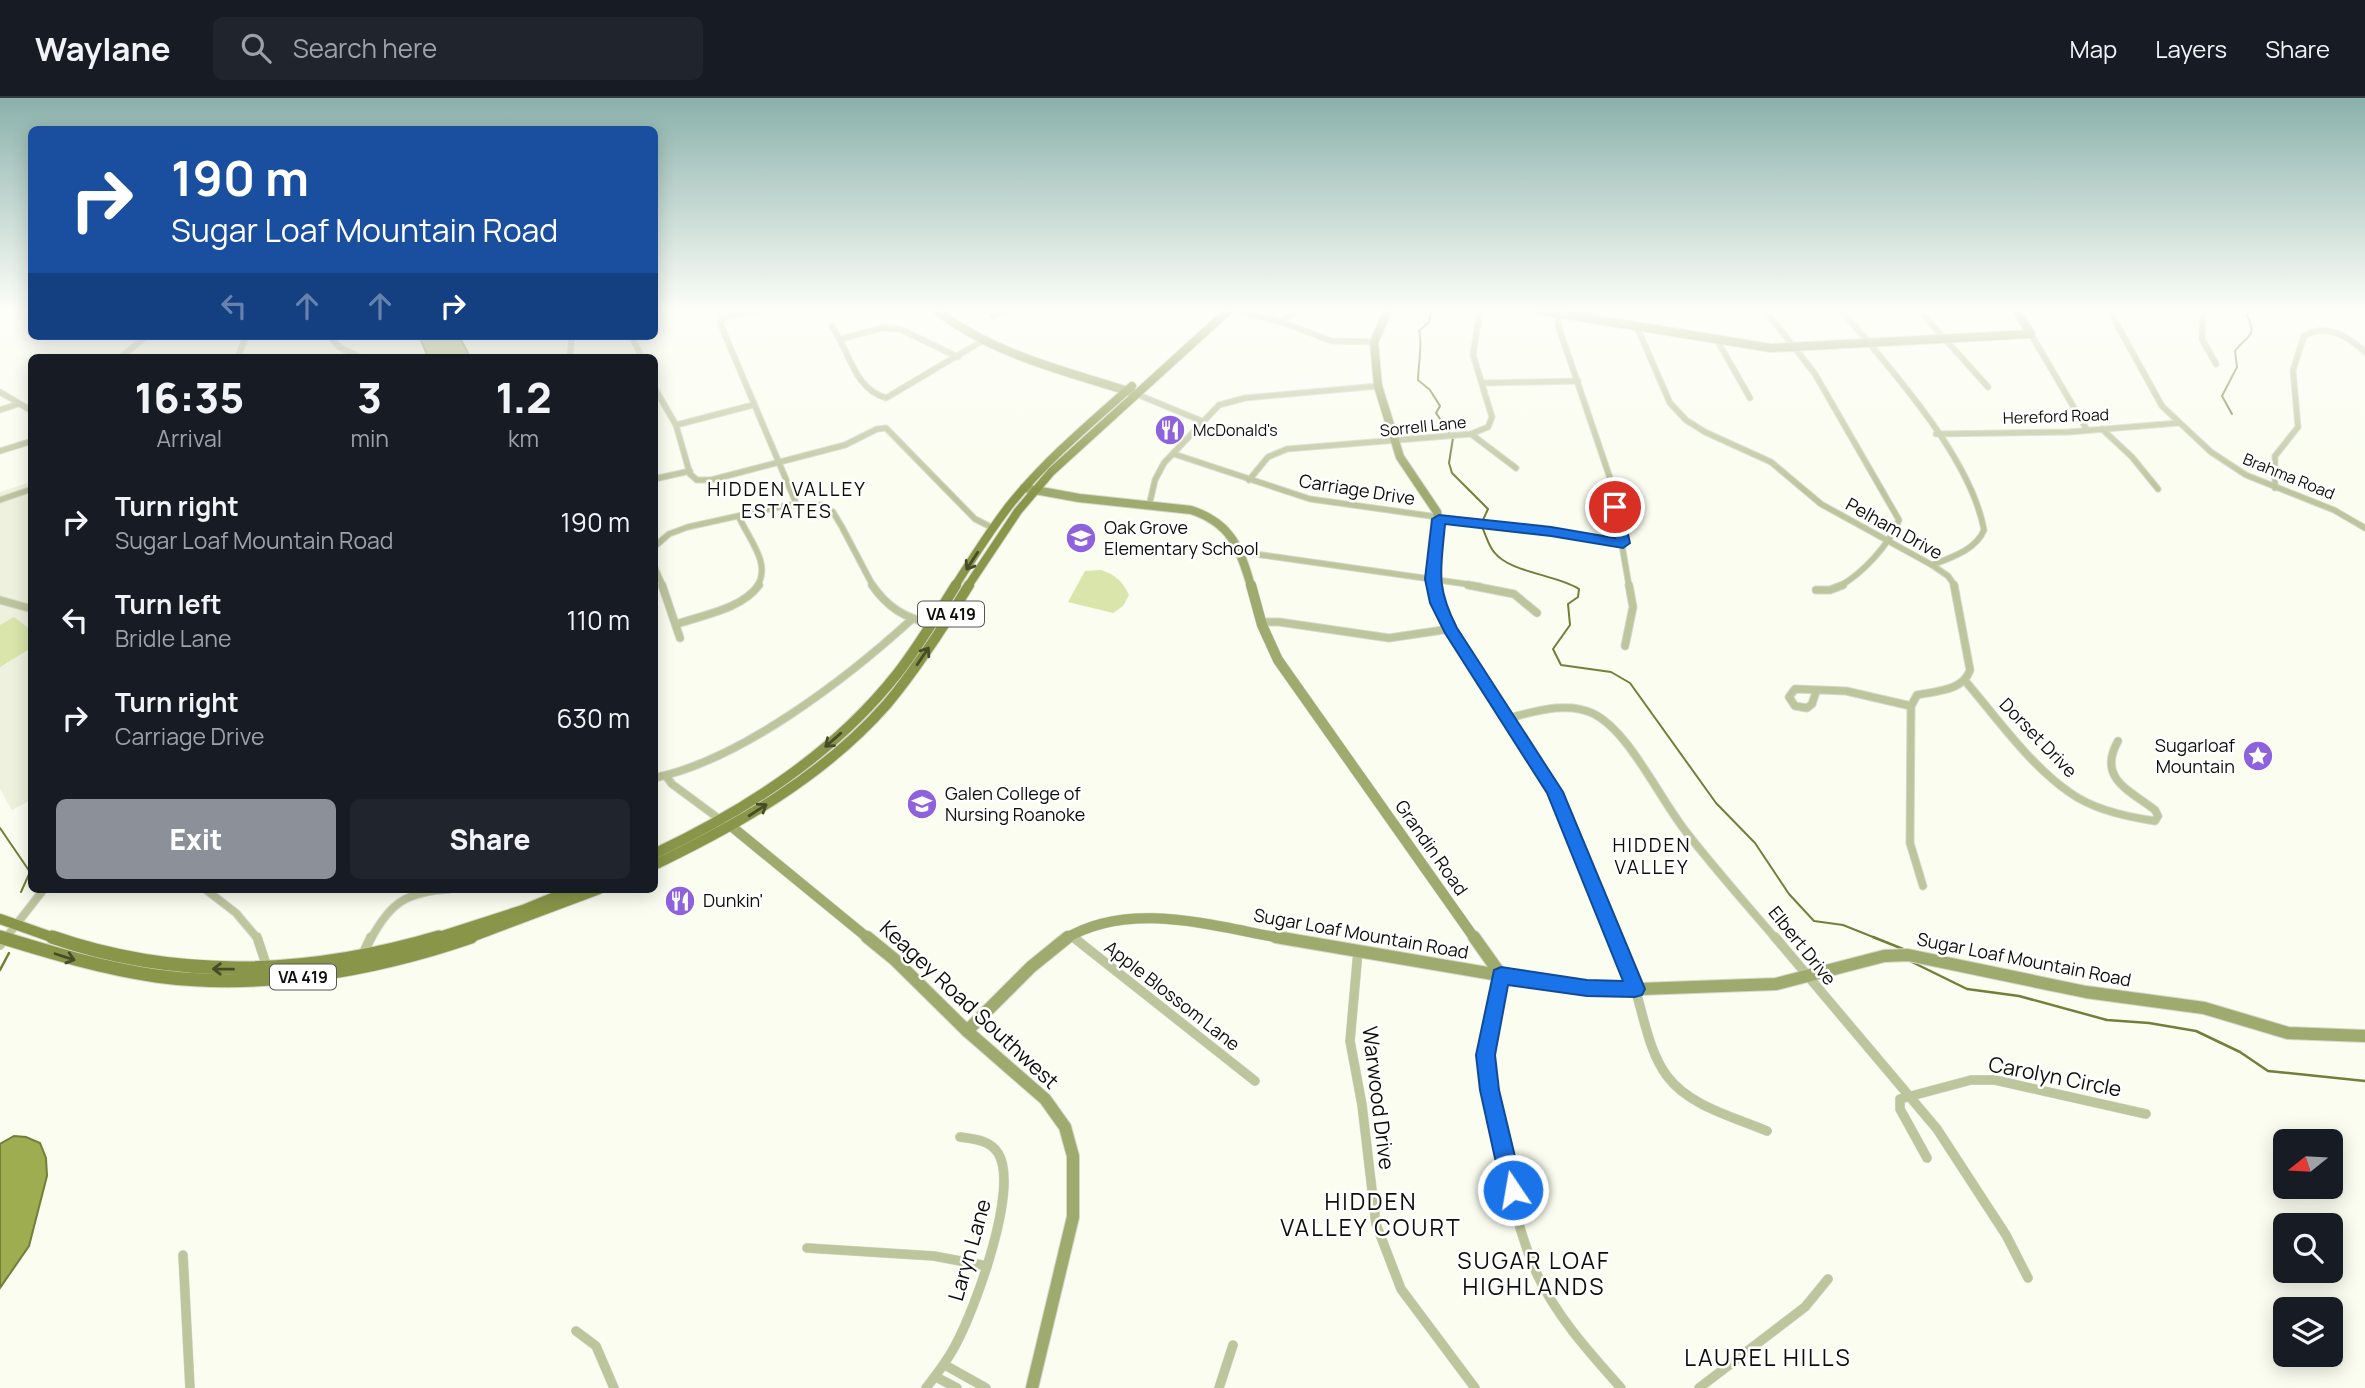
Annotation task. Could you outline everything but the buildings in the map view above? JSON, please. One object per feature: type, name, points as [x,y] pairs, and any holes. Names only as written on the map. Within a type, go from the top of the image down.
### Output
[{"type":"main road","name":"VA 419","points":[[658,852],[726,823],[848,728],[894,678],[993,528],[1029,489],[1153,370]]},
{"type":"main road","name":"VA 419","points":[[1130,392],[1157,370]]},
{"type":"main road","name":"VA 419","points":[[658,862],[802,779],[859,731],[909,676],[949,618],[1029,489]]},
{"type":"main road","name":"VA 419","points":[[0,919],[103,954],[141,962],[200,969],[267,968],[361,957],[453,935],[563,893]]},
{"type":"main road","name":"VA 419","points":[[2,940],[130,974],[191,981],[271,980],[336,973],[418,955],[497,931],[588,893]]},
{"type":"street","points":[[738,370],[796,503]]},
{"type":"street","points":[[856,370],[866,389],[876,396],[889,398],[936,370]]},
{"type":"street","points":[[1067,370],[1204,422]]},
{"type":"street","points":[[1377,370],[1378,386],[1400,457],[1433,504],[1439,519],[1433,579],[1437,603],[1450,629],[1555,792],[1635,989],[1663,1068],[1675,1085],[1688,1096],[1767,1131]]},
{"type":"street","name":"Sorrell Lane","points":[[1249,480],[1268,457],[1287,449],[1471,434],[1488,427],[1492,423],[1478,370]]},
{"type":"street","points":[[1574,370],[1611,481],[1623,543],[1633,607],[1625,646]]},
{"type":"street","name":"Pelham Drive","points":[[1656,370],[1670,403],[1686,420],[1715,437],[1771,462],[1821,504],[1948,576],[1955,586],[1970,670],[1966,682]]},
{"type":"street","points":[[1734,370],[1750,398]]},
{"type":"street","points":[[1812,370],[1898,517],[1897,528],[1888,540],[1846,583],[1835,589],[1816,590]]},
{"type":"street","points":[[1893,370],[1968,483],[1984,530],[1979,539],[1958,554],[1932,565]]},
{"type":"street","points":[[1973,370],[1988,387]]},
{"type":"street","points":[[2052,370],[2087,430]]},
{"type":"street","name":"Brahma Road","points":[[2142,370],[2153,391],[2178,423],[2224,463],[2275,488],[2334,510],[2365,528]]},
{"type":"street","points":[[2275,488],[2275,456],[2298,427],[2294,370]]},
{"type":"street","points":[[1483,383],[1578,381]]},
{"type":"street","points":[[1149,506],[1155,480],[1164,463],[1219,405],[1233,400],[1378,386]]},
{"type":"street","points":[[0,393],[28,409]]},
{"type":"street","points":[[658,394],[676,425],[690,471],[697,480],[711,480],[777,463],[845,445],[879,429],[889,430],[975,519],[993,528]]},
{"type":"street","points":[[0,410],[18,404]]},
{"type":"street","points":[[676,425],[752,405]]},
{"type":"street","name":"Hereford Road","points":[[1936,434],[2087,430],[2178,423]]},
{"type":"street","points":[[2102,429],[2132,457],[2158,489]]},
{"type":"street","points":[[1471,434],[1516,468]]},
{"type":"street","points":[[0,451],[28,442]]},
{"type":"street","name":"Carriage Drive","points":[[1174,454],[1310,499],[1623,543]]},
{"type":"street","points":[[658,478],[690,471]]},
{"type":"street","name":"Grandin Road","points":[[1029,489],[1205,513],[1224,525],[1241,552],[1261,622],[1287,673],[1501,975]]},
{"type":"street","points":[[0,500],[28,490]]},
{"type":"street","points":[[658,543],[677,530],[796,503],[820,504],[831,510],[874,589],[895,611],[911,620],[930,625],[949,618]]},
{"type":"street","points":[[677,624],[741,600],[760,586],[763,574],[761,563],[739,517]]},
{"type":"street","points":[[1241,552],[1509,592],[1537,613]]},
{"type":"street","points":[[658,576],[680,638]]},
{"type":"street","points":[[0,600],[28,608]]},
{"type":"street","points":[[658,777],[711,758],[788,716],[837,681],[911,620]]},
{"type":"street","points":[[1261,622],[1279,622],[1389,638],[1450,629]]},
{"type":"street","points":[[1923,886],[1910,843],[1910,706],[1917,695],[1966,682]]},
{"type":"street","name":"Dorset Drive","points":[[1966,682],[2030,756],[2068,792],[2084,801],[2132,818],[2155,821],[2158,816],[2155,810],[2123,785],[2110,767],[2110,756],[2118,741]]},
{"type":"street","points":[[1816,692],[1823,689],[1846,691],[1910,706]]},
{"type":"street","name":"Elbert Drive","points":[[1508,718],[1549,709],[1571,708],[1600,716],[1615,728],[1673,816],[1956,1156],[2006,1235],[2028,1278]]},
{"type":"street","name":"Keagey Road Southwest","points":[[666,776],[672,784],[726,823],[894,959],[967,1031],[1051,1106],[1065,1127],[1073,1156],[1073,1217],[1032,1388]]},
{"type":"street","points":[[2,940],[18,925],[41,893]]},
{"type":"street","points":[[211,893],[239,913],[263,948],[267,968]]},
{"type":"street","points":[[361,957],[377,926],[396,903],[418,893]]},
{"type":"street","name":"Sugar Loaf Mountain Road","points":[[967,1031],[1039,960],[1070,935],[1107,921],[1158,919],[1587,988],[1761,986],[1807,978],[1884,956],[1908,956],[2105,996],[2204,1008],[2288,1033],[2365,1036]]},
{"type":"street","name":"Apple Blossom Lane","points":[[1070,935],[1255,1081]]},
{"type":"street","name":"Warwood Drive","points":[[1357,951],[1350,1041],[1362,1105],[1376,1224],[1401,1289],[1475,1388]]},
{"type":"street","points":[[1501,975],[1486,1048],[1487,1074],[1520,1230],[1536,1272],[1552,1303],[1583,1346],[1621,1388]]},
{"type":"street","name":"Carolyn Circle","points":[[1908,1096],[1982,1079],[2146,1114]]},
{"type":"street","points":[[1908,1096],[1900,1099],[1900,1109],[1927,1158]]},
{"type":"street","name":"Laryn Lane","points":[[926,1388],[945,1364],[972,1313],[1005,1194],[1002,1162],[990,1142],[960,1137]]},
{"type":"street","points":[[807,1248],[934,1256],[987,1266]]},
{"type":"street","points":[[183,1255],[190,1388]]},
{"type":"street","points":[[1699,1388],[1805,1307],[1828,1279]]},
{"type":"street","points":[[576,1331],[596,1346],[614,1388]]},
{"type":"street","points":[[1219,1388],[1233,1345]]},
{"type":"street","points":[[945,1364],[986,1388]]},
{"type":"street","points":[[936,1377],[957,1388]]},
{"type":"shaded area","points":[[28,483],[28,802],[12,810],[0,789],[0,492]]},
{"type":"shaded area","points":[[1101,570],[1115,576],[1126,590],[1129,595],[1123,606],[1113,613],[1068,602],[1085,571]]},
{"type":"shaded area","points":[[14,617],[28,628],[28,650],[0,667],[0,625]]},
{"type":"shaded area","points":[[14,1136],[26,1137],[40,1143],[46,1158],[47,1176],[29,1246],[0,1288],[0,1144]]},
{"type":"waterway","points":[[1419,370],[1418,380],[1430,390],[1440,406],[1436,413],[1449,432]]},
{"type":"waterway","points":[[2232,414],[2222,396],[2235,370]]},
{"type":"waterway","points":[[1453,438],[1449,463],[1452,473],[1488,509],[1482,522]]},
{"type":"waterway","points":[[1482,527],[1492,549],[1501,559],[1579,589],[1578,597],[1568,604],[1570,625],[1553,649],[1561,665],[1611,672],[1630,683],[1716,803],[1755,843],[1789,894],[1814,921],[1843,925],[1903,949]]},
{"type":"waterway","points":[[0,828],[28,869]]},
{"type":"waterway","points":[[21,892],[28,876]]},
{"type":"waterway","points":[[0,970],[9,953]]},
{"type":"waterway","points":[[1910,961],[1967,989],[2019,996],[2107,1020],[2149,1023],[2196,1031],[2240,1052],[2268,1071],[2365,1081]]},
{"type":"place","name":"McDonald's","points":[[1170,430]]},
{"type":"place","name":"Oak Grove Elementary School","points":[[1081,538]]},
{"type":"place","name":"Sugarloaf Mountain","points":[[2258,756]]},
{"type":"place","name":"Galen College of Nursing Roanoke","points":[[922,804]]},
{"type":"place","name":"Dunkin'","points":[[680,901]]},
{"type":"district","name":"HIDDEN VALLEY ESTATES","points":[[787,500]]},
{"type":"district","name":"HIDDEN VALLEY","points":[[1652,856]]},
{"type":"district","name":"HIDDEN VALLEY COURT","points":[[1371,1215]]},
{"type":"district","name":"SUGAR LOAF HIGHLANDS","points":[[1534,1274]]},
{"type":"district","name":"LAUREL HILLS","points":[[1768,1358]]},
{"type":"route","points":[[1513,1190],[1487,1074],[1486,1048],[1501,975],[1587,988],[1635,989],[1555,792],[1441,614],[1433,587],[1439,519],[1551,531],[1623,543],[1615,507]]}]
